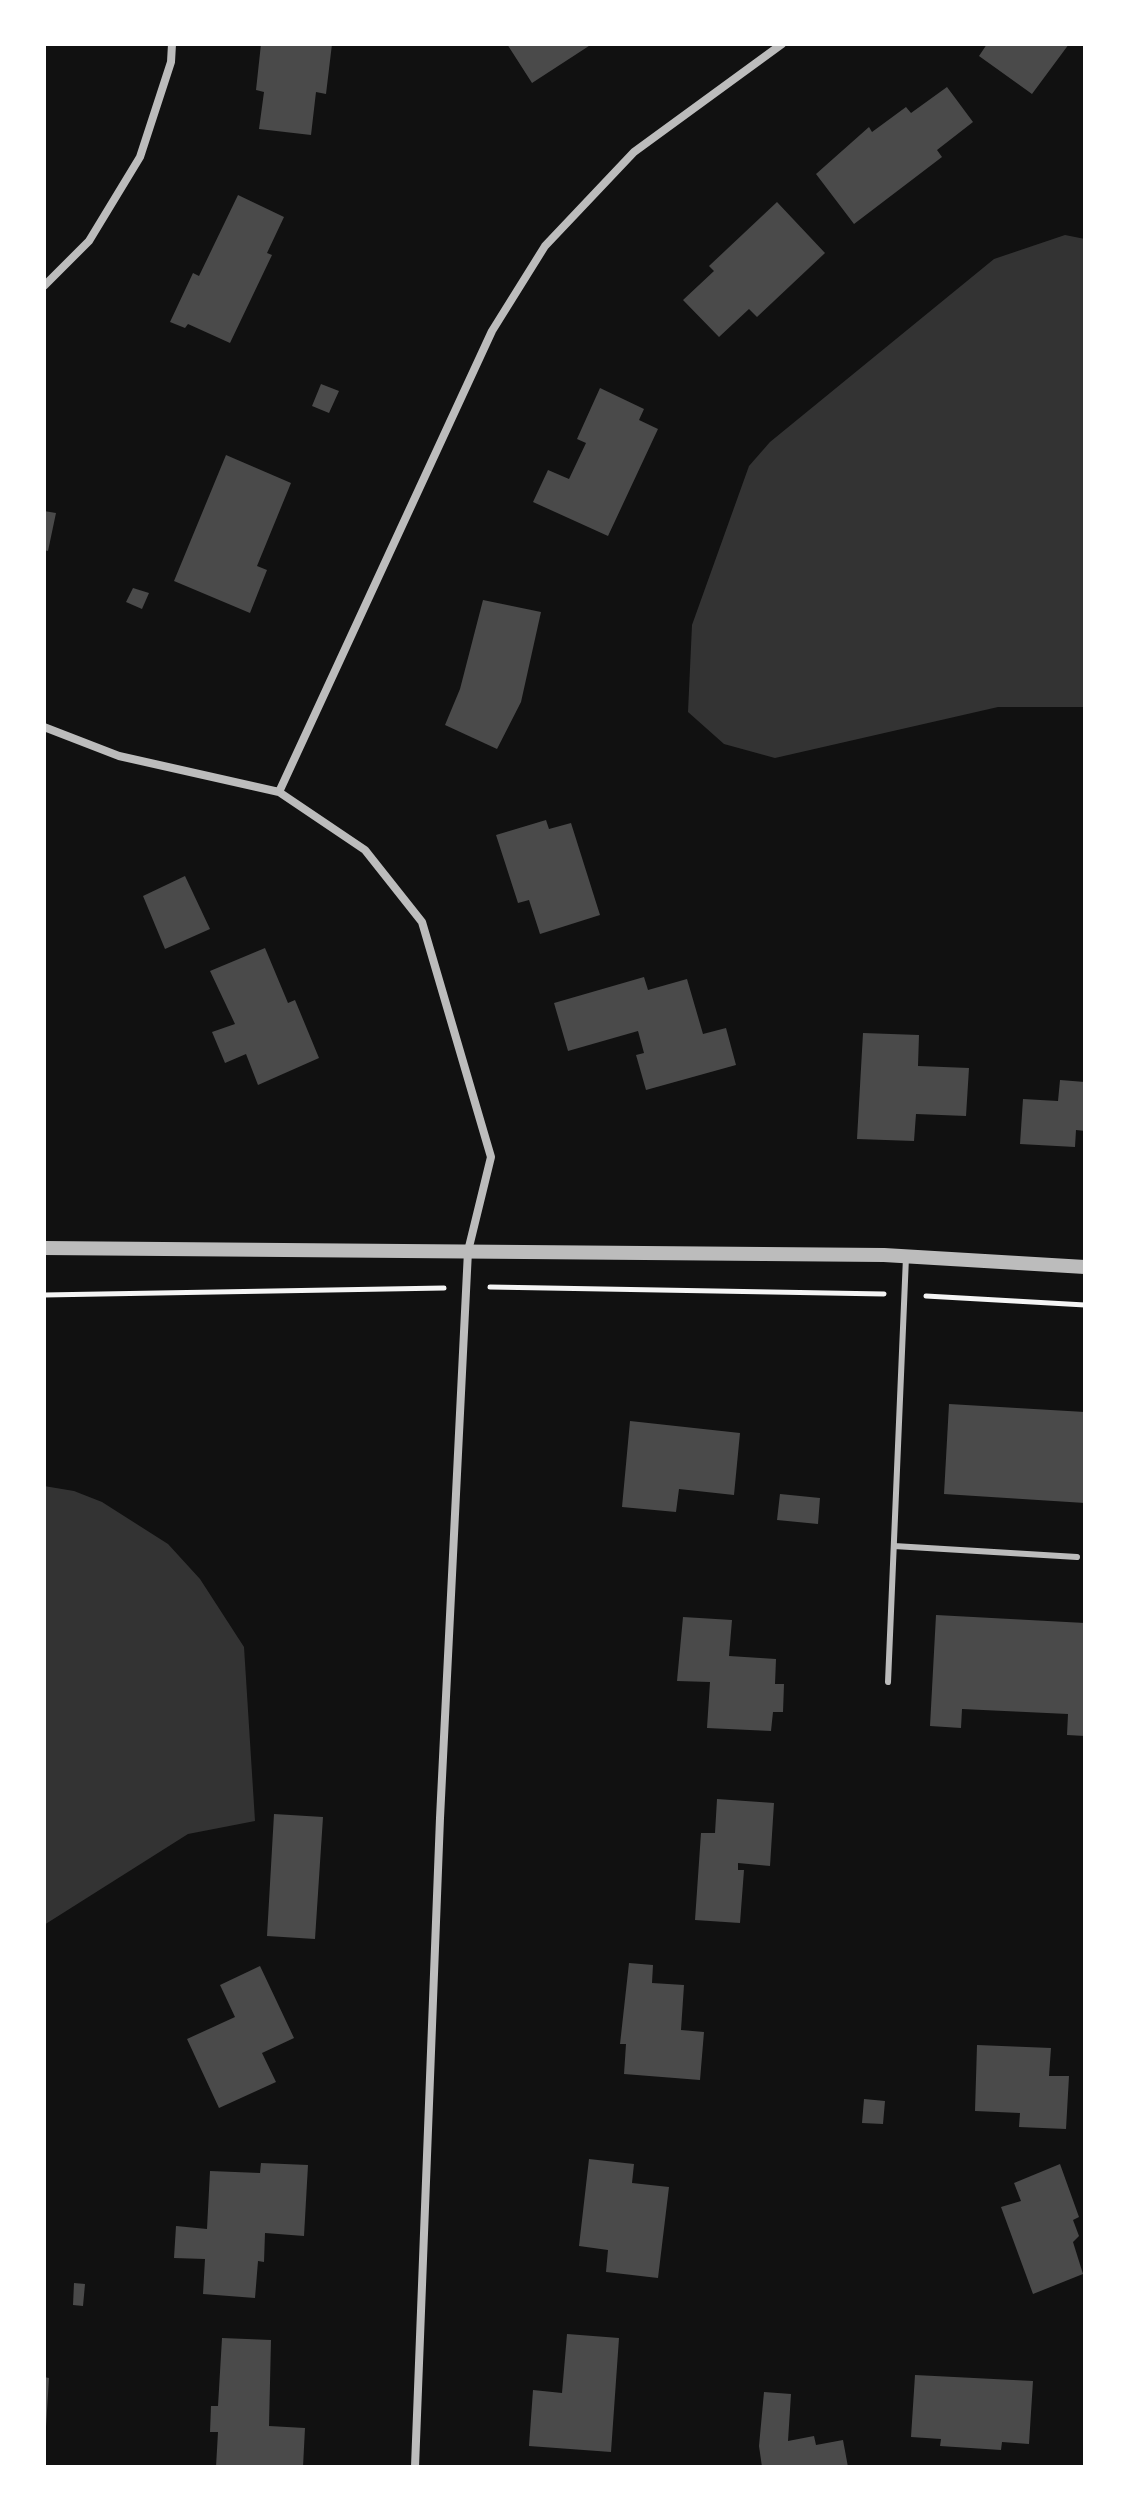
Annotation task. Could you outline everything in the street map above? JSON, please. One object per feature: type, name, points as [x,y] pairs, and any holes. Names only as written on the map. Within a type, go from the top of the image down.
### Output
[{"type":"street","points":[[44,286],[89,241],[140,157],[171,62],[172,44]]},
{"type":"street","points":[[279,792],[492,331],[545,246],[634,152],[782,44]]},
{"type":"street","points":[[44,727],[119,756],[279,792],[365,850],[422,922],[491,1157],[468,1251],[440,1818],[415,2467]]},
{"type":"street","points":[[44,1248],[906,1257],[1085,1267]]},
{"type":"lane","points":[[888,1682],[906,1257]]},
{"type":"lane","points":[[894,1546],[1077,1557]]},
{"type":"path","points":[[508,1287],[905,1295],[1085,1305]]},
{"type":"path","points":[[44,1295],[397,1290]]},
{"type":"shaded area","points":[[1065,235],[1085,239],[1085,707],[998,707],[775,758],[724,744],[688,712],[692,625],[749,466],[770,442],[994,259]]},
{"type":"shaded area","points":[[44,1486],[74,1491],[102,1502],[168,1544],[200,1579],[244,1647],[255,1821],[188,1834],[44,1925]]},
{"type":"building","points":[[261,44],[332,44],[326,94],[316,92],[311,135],[259,129],[264,92],[256,90]]},
{"type":"building","points":[[507,44],[592,44],[532,83]]},
{"type":"building","points":[[987,44],[1069,44],[1032,94],[979,56]]},
{"type":"building","points":[[947,87],[973,122],[937,150],[942,157],[854,224],[816,174],[869,127],[872,132],[906,107],[911,113]]},
{"type":"building","points":[[238,195],[284,217],[267,253],[272,255],[230,343],[188,324],[185,328],[170,322],[193,273],[199,276]]},
{"type":"building","points":[[777,202],[825,253],[757,317],[749,309],[719,337],[683,300],[714,271],[709,266]]},
{"type":"building","points":[[321,384],[339,391],[329,413],[312,406]]},
{"type":"building","points":[[600,388],[644,409],[639,420],[658,429],[608,536],[533,502],[548,470],[569,479],[586,443],[577,439]]},
{"type":"building","points":[[226,455],[291,483],[257,566],[267,570],[250,613],[174,581]]},
{"type":"building","points":[[44,511],[56,513],[48,551],[44,550]]},
{"type":"building","points":[[133,588],[149,593],[142,609],[126,602]]},
{"type":"building","points":[[483,600],[541,612],[521,702],[497,749],[445,725],[460,689]]},
{"type":"building","points":[[546,820],[549,829],[571,823],[600,915],[540,934],[529,900],[518,903],[496,835]]},
{"type":"building","points":[[185,876],[210,929],[165,949],[143,896]]},
{"type":"building","points":[[265,948],[288,1003],[295,1000],[319,1058],[258,1085],[246,1054],[225,1063],[212,1032],[235,1024],[210,971]]},
{"type":"building","points":[[644,977],[648,990],[687,979],[703,1034],[726,1028],[736,1065],[646,1090],[636,1055],[644,1053],[638,1031],[568,1051],[554,1003]]},
{"type":"building","points":[[863,1033],[919,1035],[918,1066],[969,1068],[966,1116],[916,1114],[914,1141],[857,1139]]},
{"type":"building","points":[[1060,1080],[1085,1082],[1085,1131],[1076,1130],[1075,1147],[1020,1144],[1023,1099],[1058,1101]]},
{"type":"building","points":[[949,1404],[1085,1412],[1085,1503],[944,1494]]},
{"type":"building","points":[[630,1421],[740,1433],[734,1495],[679,1489],[676,1512],[622,1507]]},
{"type":"building","points":[[780,1494],[820,1498],[818,1524],[777,1520]]},
{"type":"building","points":[[936,1615],[1085,1623],[1085,1736],[1067,1735],[1068,1714],[962,1709],[961,1728],[930,1726]]},
{"type":"building","points":[[683,1617],[732,1620],[729,1656],[776,1659],[775,1684],[784,1684],[783,1712],[773,1712],[771,1731],[707,1728],[710,1682],[677,1681]]},
{"type":"building","points":[[717,1799],[774,1803],[770,1866],[738,1863],[738,1870],[744,1870],[740,1923],[695,1920],[701,1833],[715,1833]]},
{"type":"building","points":[[274,1814],[323,1817],[315,1939],[267,1936]]},
{"type":"building","points":[[629,1963],[653,1965],[652,1983],[684,1985],[681,2030],[704,2032],[700,2080],[624,2074],[626,2044],[620,2044]]},
{"type":"building","points":[[260,1966],[294,2038],[262,2053],[276,2082],[219,2108],[187,2039],[235,2017],[220,1985]]},
{"type":"building","points":[[977,2045],[1051,2048],[1049,2076],[1069,2076],[1066,2129],[1019,2127],[1020,2113],[975,2111]]},
{"type":"building","points":[[864,2099],[885,2101],[883,2124],[862,2123]]},
{"type":"building","points":[[589,2159],[634,2164],[632,2183],[669,2187],[658,2278],[606,2272],[608,2250],[579,2246]]},
{"type":"building","points":[[261,2163],[308,2165],[304,2236],[265,2233],[264,2262],[258,2261],[255,2298],[203,2294],[205,2259],[174,2258],[176,2226],[207,2229],[210,2171],[260,2173]]},
{"type":"building","points":[[1060,2164],[1079,2217],[1073,2220],[1079,2236],[1073,2242],[1083,2274],[1033,2294],[1001,2207],[1021,2201],[1014,2183]]},
{"type":"building","points":[[74,2283],[85,2284],[83,2306],[73,2305]]},
{"type":"building","points":[[567,2334],[619,2338],[611,2452],[529,2446],[533,2390],[562,2393]]},
{"type":"building","points":[[222,2338],[271,2340],[269,2426],[305,2428],[303,2467],[216,2467],[218,2432],[210,2432],[211,2406],[218,2406]]},
{"type":"building","points":[[915,2375],[1033,2381],[1029,2444],[1002,2442],[1001,2450],[940,2446],[941,2439],[911,2437]]},
{"type":"building","points":[[44,2377],[49,2378],[46,2427],[44,2427]]},
{"type":"building","points":[[764,2392],[791,2394],[788,2441],[814,2436],[816,2445],[843,2440],[848,2467],[762,2467],[759,2446]]}]
